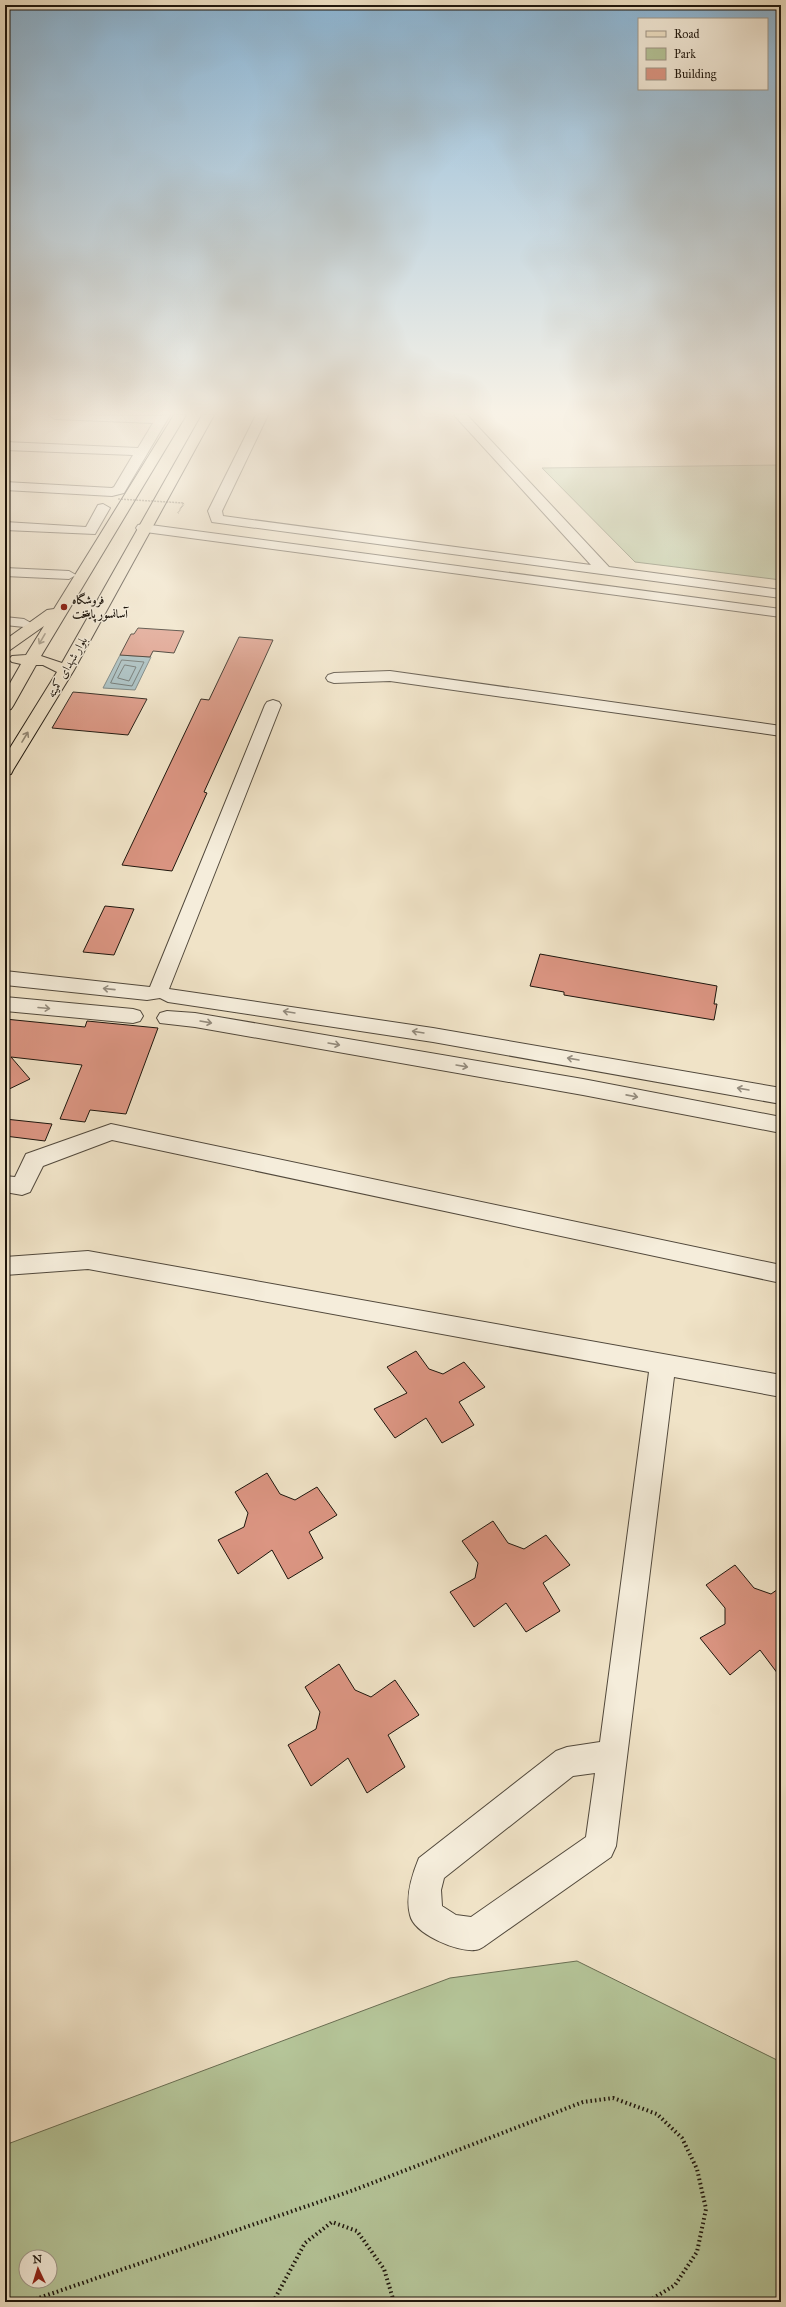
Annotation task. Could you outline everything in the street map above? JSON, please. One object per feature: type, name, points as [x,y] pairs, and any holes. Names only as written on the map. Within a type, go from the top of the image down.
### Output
[{"type":"main road","points":[[5,706],[11,676],[17,659],[61,606],[115,523]]},
{"type":"main road","name":"بلوار شهدای کمیته","points":[[5,770],[66,670],[146,523]]},
{"type":"main road","points":[[5,647],[61,606]]},
{"type":"main road","points":[[17,659],[46,661],[66,670]]},
{"type":"main road","points":[[11,676],[41,676],[66,670]]},
{"type":"street","points":[[5,526],[90,531],[95,523]]},
{"type":"street","points":[[245,523],[605,572],[781,594]]},
{"type":"street","points":[[559,523],[605,572]]},
{"type":"street","points":[[143,528],[781,613]]},
{"type":"street","points":[[5,572],[69,575]]},
{"type":"street","points":[[5,621],[24,623]]},
{"type":"street","points":[[334,678],[390,676],[781,730]]},
{"type":"street","points":[[158,993],[273,705]]},
{"type":"street","points":[[5,978],[158,993],[433,1035],[781,1096]]},
{"type":"street","points":[[167,1018],[175,1008],[173,999],[158,993],[132,1003],[130,1007],[133,1016],[138,1020],[152,1022],[167,1018],[195,1020],[599,1090],[781,1125]]},
{"type":"street","points":[[5,1004],[133,1016]]},
{"type":"street","points":[[599,1090],[607,1065]]},
{"type":"street","points":[[5,1184],[22,1186],[34,1160],[111,1132],[781,1274]]},
{"type":"street","points":[[5,1266],[88,1260],[781,1386]]},
{"type":"street","points":[[613,1755],[567,1762],[430,1869],[425,1890],[426,1915],[452,1930],[475,1934],[600,1846],[613,1755],[663,1364]]},
{"type":"path","points":[[27,2302],[354,2190],[583,2102],[613,2098],[657,2114],[682,2138],[697,2169],[706,2209],[697,2252],[674,2285],[646,2302]]},
{"type":"path","points":[[272,2302],[305,2243],[332,2222],[357,2231],[384,2269],[394,2302]]},
{"type":"green space","points":[[596,523],[781,523],[781,580],[635,562]]},
{"type":"green space","points":[[577,1961],[781,2062],[781,2302],[5,2302],[5,2145],[450,1978]]},
{"type":"water","points":[[120,655],[151,657],[135,690],[103,688]]},
{"type":"building","points":[[138,628],[184,631],[174,653],[153,651],[150,657],[120,655],[131,634],[134,634]]},
{"type":"building","points":[[239,637],[273,640],[204,792],[207,793],[172,871],[122,865],[201,699],[209,700]]},
{"type":"building","points":[[73,692],[147,699],[128,735],[52,728]]},
{"type":"building","points":[[105,906],[134,909],[114,955],[83,952]]},
{"type":"building","points":[[540,954],[717,986],[714,1004],[717,1004],[714,1020],[564,995],[564,992],[530,986]]},
{"type":"building","points":[[5,1019],[85,1027],[87,1021],[158,1028],[126,1114],[90,1110],[85,1122],[60,1119],[82,1065],[11,1057],[30,1079],[5,1091]]},
{"type":"building","points":[[5,1119],[52,1124],[45,1141],[5,1136]]},
{"type":"building","points":[[416,1351],[429,1369],[443,1374],[464,1362],[485,1387],[459,1402],[474,1425],[442,1443],[426,1418],[395,1438],[374,1409],[407,1393],[387,1367]]},
{"type":"building","points":[[267,1473],[280,1494],[295,1500],[317,1487],[337,1515],[309,1532],[323,1558],[288,1579],[272,1550],[238,1574],[218,1540],[244,1527],[248,1513],[235,1492]]},
{"type":"building","points":[[493,1521],[508,1543],[524,1549],[546,1535],[570,1565],[543,1583],[560,1611],[526,1632],[506,1603],[474,1627],[450,1592],[475,1578],[478,1563],[462,1541]]},
{"type":"building","points":[[735,1565],[754,1588],[771,1594],[781,1587],[781,1678],[760,1650],[730,1675],[700,1638],[725,1624],[725,1608],[706,1585]]},
{"type":"building","points":[[339,1664],[355,1690],[371,1697],[395,1680],[419,1715],[388,1735],[405,1767],[367,1793],[348,1758],[311,1786],[288,1745],[316,1729],[320,1712],[305,1687]]},
{"type":"place","name":"فروشگاه آسانسور پایتخت","points":[[64,607]]}]
